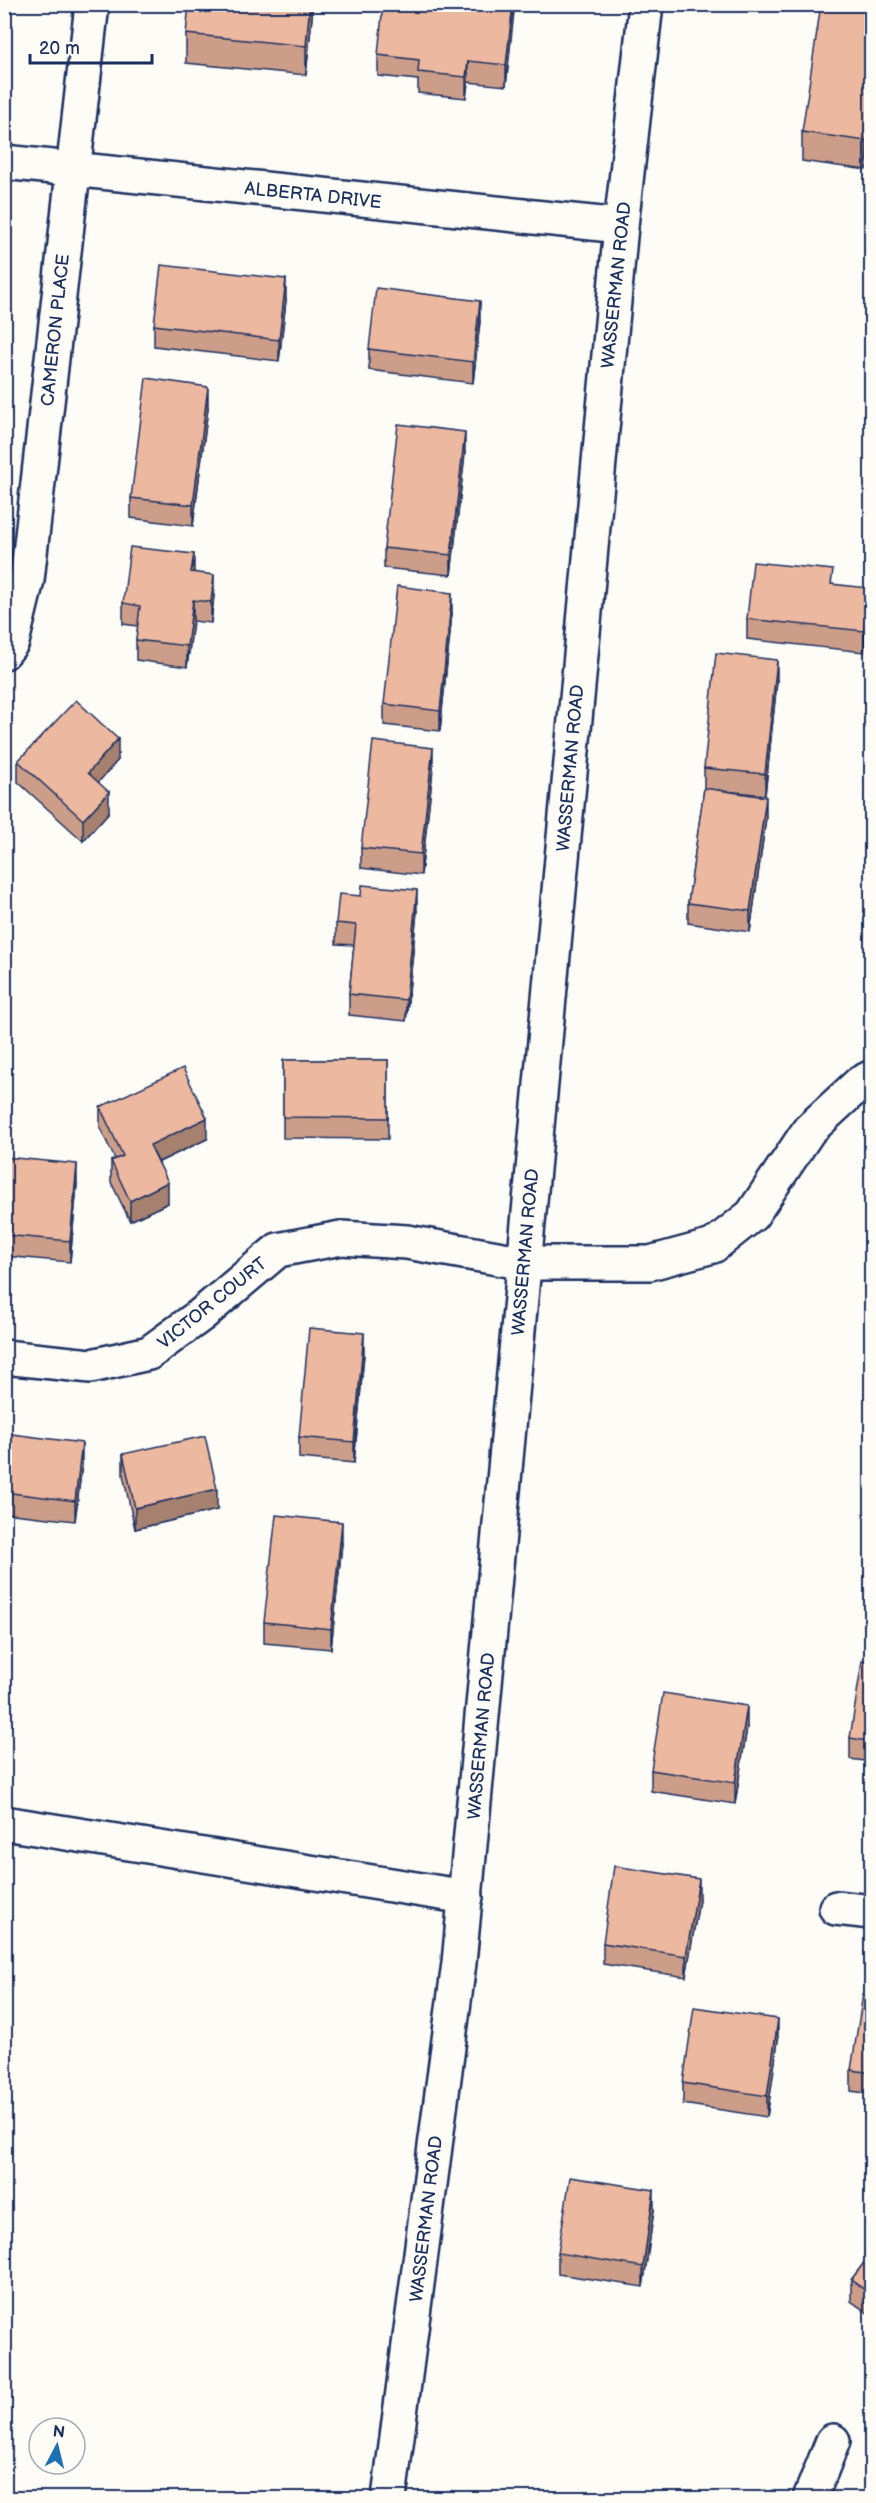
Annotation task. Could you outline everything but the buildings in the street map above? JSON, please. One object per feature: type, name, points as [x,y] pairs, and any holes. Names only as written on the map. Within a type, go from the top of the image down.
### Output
[{"type":"street","name":"CAMERON PLACE","points":[[4,652],[12,642],[27,580],[92,4]]},
{"type":"street","name":"WASSERMAN ROAD","points":[[389,2499],[458,1975],[621,226],[646,4]]},
{"type":"street","name":"ALBERTA DRIVE","points":[[4,162],[621,226]]},
{"type":"street","name":"VICTOR COURT","points":[[4,1357],[91,1366],[149,1353],[201,1315],[278,1250],[341,1238],[407,1242],[525,1263],[650,1263],[713,1246],[752,1215],[809,1130],[860,1083],[872,1077]]},
{"type":"street","points":[[4,1823],[466,1897]]},
{"type":"street","points":[[837,1908],[872,1912]]},
{"type":"street","points":[[810,2499],[833,2441]]}]
